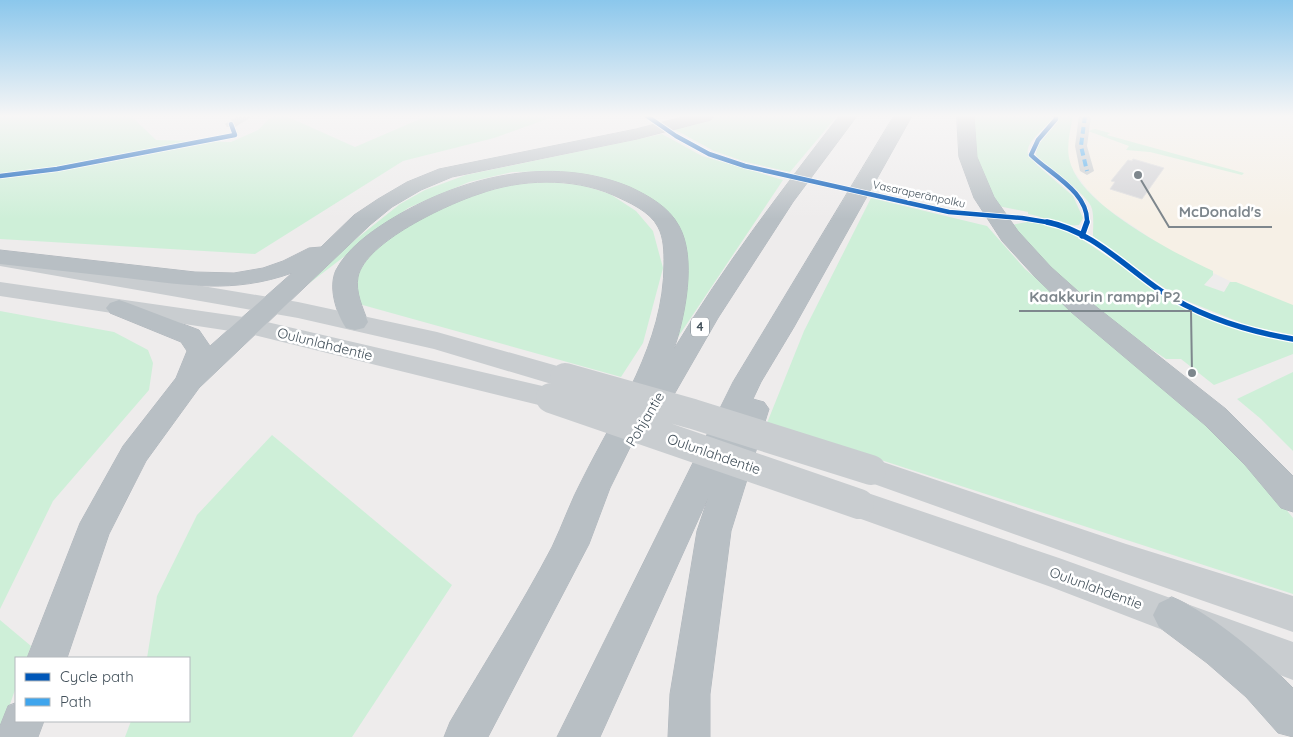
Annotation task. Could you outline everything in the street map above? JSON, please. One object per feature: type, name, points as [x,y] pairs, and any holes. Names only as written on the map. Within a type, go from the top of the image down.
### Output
[{"type":"highway","points":[[47,657],[92,533],[134,454],[189,381],[362,220],[385,203],[414,186],[446,174],[482,164],[552,150]]},
{"type":"highway","name":"Pohjantie","points":[[465,737],[568,549],[705,318],[784,200],[822,150]]},
{"type":"highway","points":[[578,737],[747,382],[883,150]]},
{"type":"highway","points":[[967,150],[969,164],[987,204],[1014,241],[1038,268],[1073,300],[1229,428],[1259,458],[1293,500]]},
{"type":"highway","points":[[355,322],[345,294],[348,271],[366,247],[404,220],[453,195],[507,180],[575,178],[622,190],[642,201],[661,216],[670,228],[675,259],[674,294],[666,334],[652,375],[598,481],[568,549]]},
{"type":"highway","points":[[0,258],[195,279],[234,280],[268,274],[291,266],[339,242]]},
{"type":"highway","points":[[119,308],[190,336],[200,351],[189,381]]},
{"type":"highway","points":[[689,737],[690,694],[714,531],[781,327]]},
{"type":"highway","points":[[1172,615],[1221,650],[1260,683],[1293,718]]},
{"type":"highway","points":[[17,737],[23,722]]},
{"type":"main road","name":"Oulunlahdentie","points":[[0,258],[272,304],[436,340],[859,504],[1172,615],[1293,661]]},
{"type":"main road","name":"Oulunlahdentie","points":[[0,289],[250,326],[693,414],[871,470],[1126,559],[1293,614]]},
{"type":"street","points":[[1082,150],[1087,171]]},
{"type":"shaded area","points":[[1066,150],[1293,150],[1293,307],[1234,283],[1174,254],[1105,207],[1087,189],[1071,167]]},
{"type":"green space","points":[[0,150],[445,150],[403,161],[255,254],[0,239]]},
{"type":"green space","points":[[584,150],[692,150],[702,156],[783,180],[674,343],[682,236],[632,188],[596,176],[556,171],[512,172],[469,182],[408,208],[303,288],[325,264],[400,204],[425,190],[466,175]]},
{"type":"green space","points":[[808,150],[790,172],[746,162],[714,151]]},
{"type":"green space","points":[[976,150],[1028,150],[1028,154],[1037,165],[1073,196],[1083,218],[1079,225],[1074,225],[998,206],[977,165]]},
{"type":"green space","points":[[1037,150],[1068,150],[1071,165],[1080,181],[1094,197],[1112,212],[1155,241],[1213,271],[1213,275],[1204,285],[1224,292],[1230,282],[1236,282],[1293,305],[1293,335],[1249,326],[1177,297],[1093,236],[1093,212],[1089,203],[1084,196],[1036,155]]},
{"type":"green space","points":[[1131,150],[1162,150],[1244,173],[1242,175],[1150,152]]},
{"type":"green space","points":[[549,182],[582,185],[610,194],[636,211],[653,231],[663,268],[643,343],[621,377],[359,304],[355,277],[371,254],[409,223],[465,197],[515,184]]},
{"type":"green space","points":[[871,198],[987,226],[1025,269],[1153,377],[1251,466],[1293,518],[1293,594],[767,423],[804,331]]},
{"type":"green space","points":[[1033,220],[1064,229],[1080,238],[1172,300],[1231,325],[1293,342],[1293,354],[1214,385],[1181,359],[1166,359],[1120,328],[1045,265],[1011,225],[1027,222],[1033,223]]},
{"type":"green space","points":[[0,311],[114,332],[148,350],[153,363],[149,390],[53,501],[0,609]]},
{"type":"green space","points":[[1293,372],[1293,451],[1261,419],[1237,399]]},
{"type":"green space","points":[[272,435],[452,585],[352,737],[125,737],[131,722],[190,722],[190,657],[147,657],[157,596],[197,515]]},
{"type":"green space","points":[[0,620],[31,646],[27,657],[15,657],[15,690],[0,733]]},
{"type":"building","points":[[1133,159],[1164,168],[1142,199],[1110,189],[1115,182],[1111,181],[1128,160],[1132,161]]},
{"type":"marked path","points":[[1082,150],[1087,171]]},
{"type":"cycle path","points":[[0,176],[57,169],[154,150]]},
{"type":"cycle path","name":"Vasaraperänpolku","points":[[702,150],[745,166],[949,212],[1022,218],[1065,227],[1093,241],[1158,289],[1199,312],[1231,324],[1293,339]]},
{"type":"cycle path","points":[[1033,150],[1031,155],[1075,193],[1082,202],[1086,211],[1087,221],[1082,236]]},
{"type":"place","name":"McDonald's","points":[[1138,175]]},
{"type":"place","name":"Kaakkurin ramppi P2","points":[[1192,373]]}]
